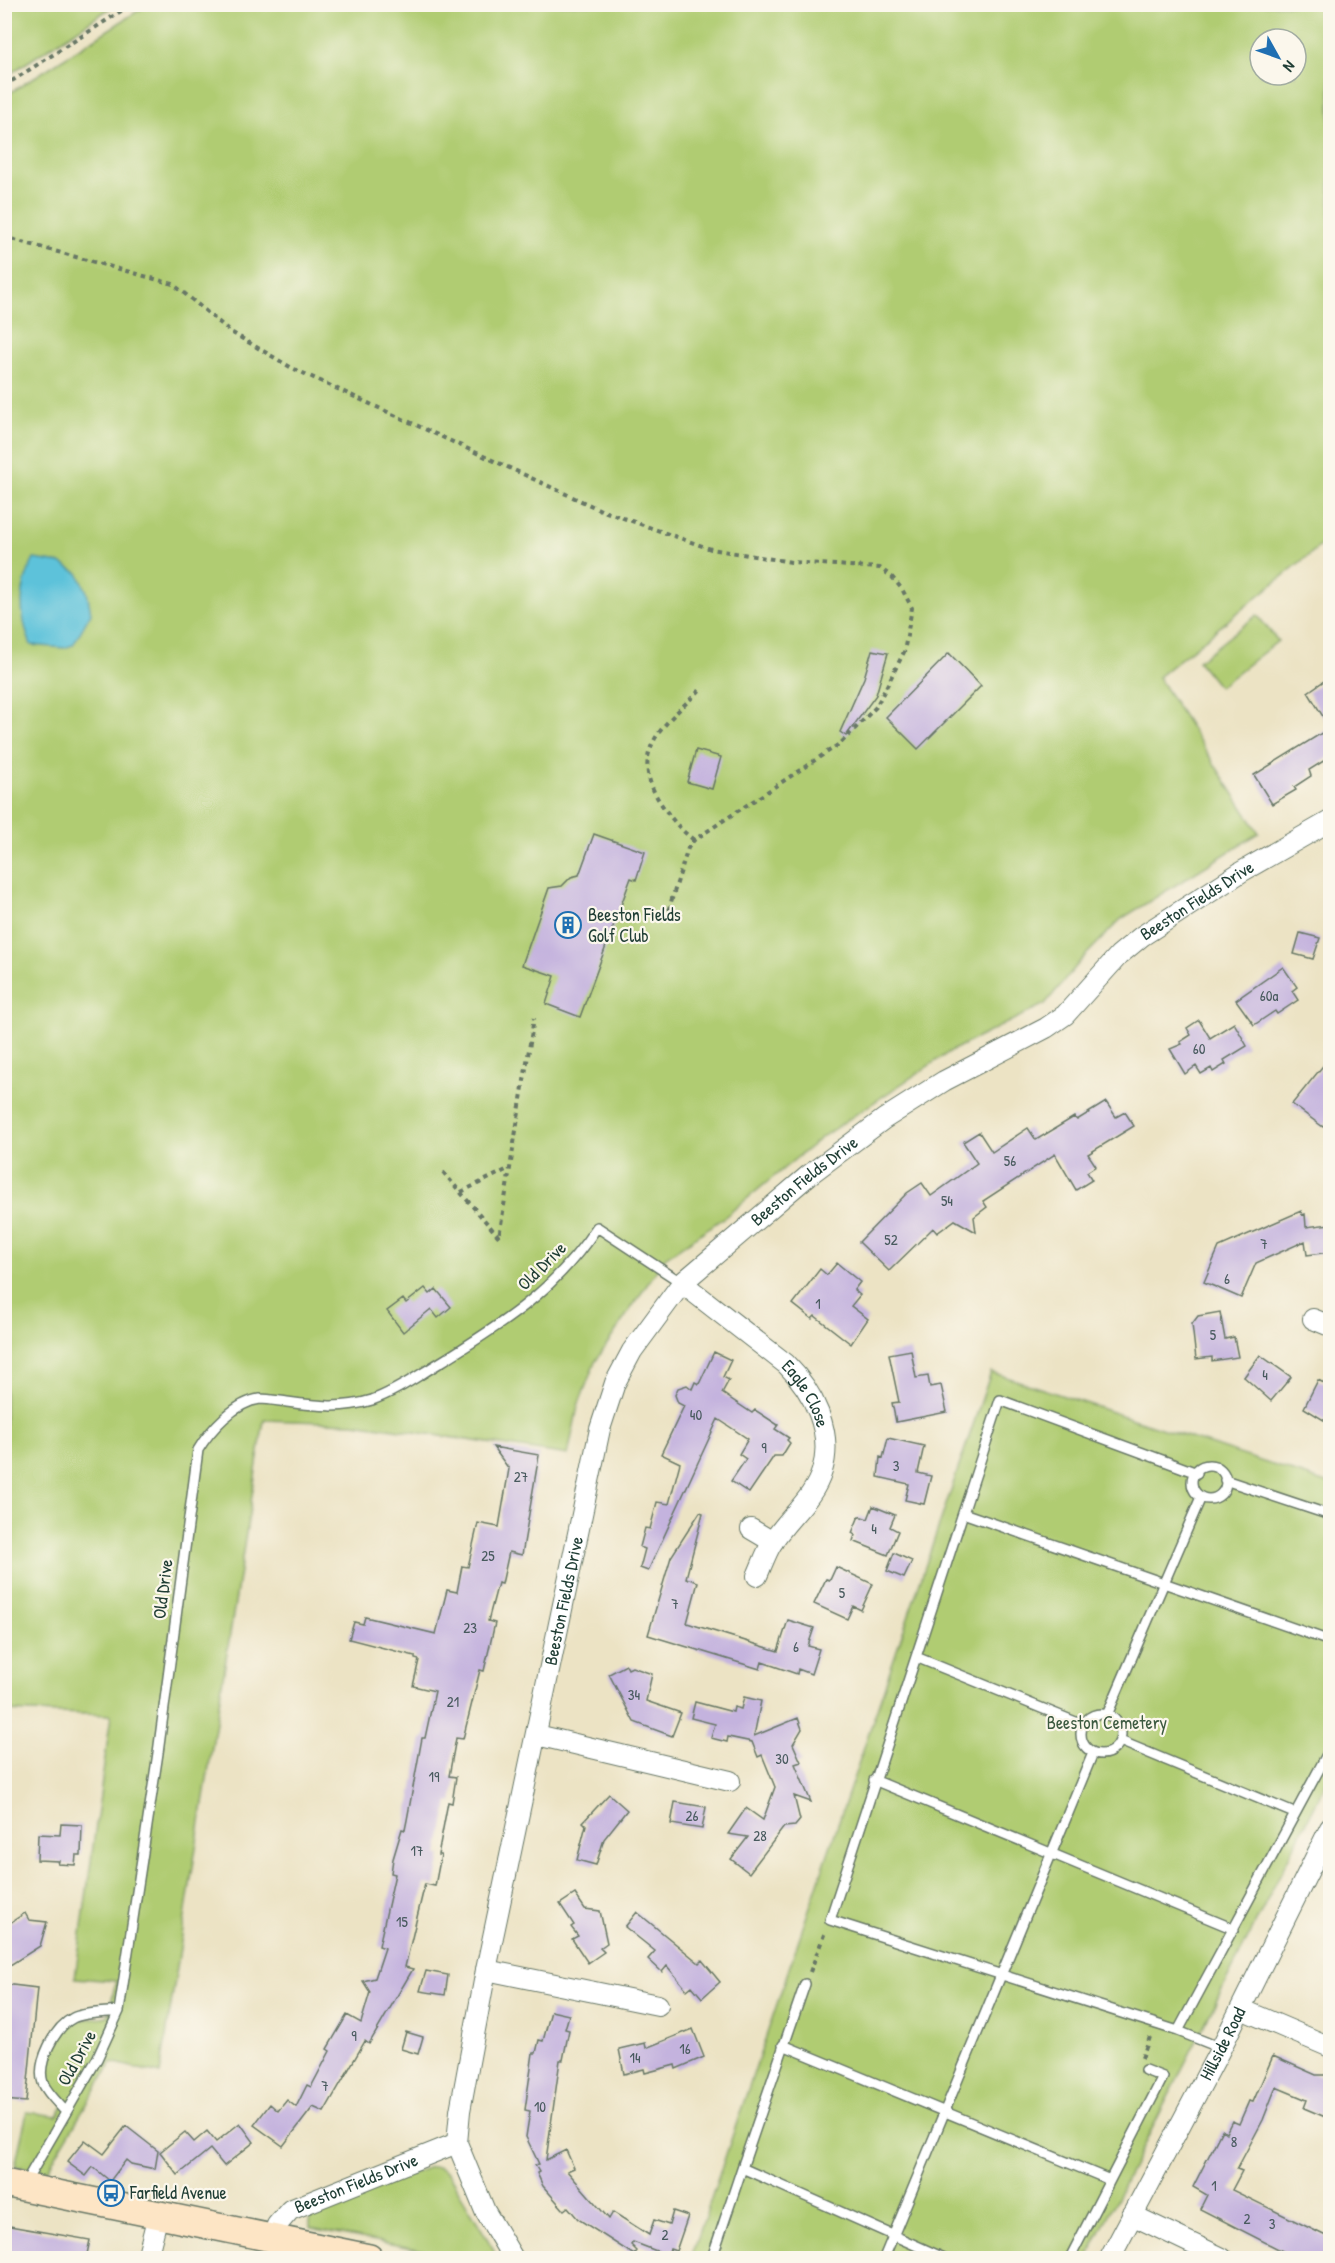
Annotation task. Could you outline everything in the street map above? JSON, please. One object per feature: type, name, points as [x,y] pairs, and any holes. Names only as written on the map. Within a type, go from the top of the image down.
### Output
[{"type":"main road","points":[[14,2185],[369,2259]]},
{"type":"street","name":"Beeston Fields Drive","points":[[513,2259],[485,2211],[457,2143],[460,2111],[486,1970],[600,1429],[615,1383],[632,1352],[682,1283],[809,1175],[884,1119],[944,1081],[1046,1028],[1065,1015],[1119,955],[1142,936],[1231,879],[1330,821]]},
{"type":"street","name":"Eagle Close","points":[[682,1283],[786,1364],[801,1379],[821,1418],[826,1449],[822,1473],[808,1497],[773,1542],[757,1576]]},
{"type":"street","points":[[751,1530],[773,1542]]},
{"type":"street","points":[[537,1735],[730,1781]]},
{"type":"street","name":"Hillside Road","points":[[1110,2259],[1241,2009],[1330,1828]]},
{"type":"street","points":[[486,1970],[658,2004]]},
{"type":"street","points":[[1241,2009],[1330,2048]]},
{"type":"street","name":"Beeston Fields Drive","points":[[272,2239],[277,2225],[290,2210],[457,2143]]},
{"type":"street","points":[[147,2259],[158,2215]]},
{"type":"street","points":[[1132,2215],[1222,2259]]},
{"type":"lane","name":"Old Drive","points":[[14,2185],[66,2112],[97,2059],[119,2011],[158,1753],[198,1450],[204,1440],[238,1408],[259,1399],[324,1407],[350,1406],[376,1398],[411,1380],[533,1301],[577,1258],[597,1227],[682,1283]]},
{"type":"lane","points":[[1197,1473],[1000,1400],[830,1920],[1178,2031],[1221,2048]]},
{"type":"lane","points":[[1211,1465],[1222,1471],[1225,1480],[1225,1489],[1218,1497],[1202,1497],[1195,1491],[1192,1480],[1200,1468],[1211,1465]]},
{"type":"lane","points":[[1225,1480],[1330,1515]]},
{"type":"lane","points":[[1107,1715],[1202,1497]]},
{"type":"lane","points":[[963,1514],[1330,1641]]},
{"type":"lane","points":[[916,1657],[1083,1725]]},
{"type":"lane","points":[[1094,1714],[1113,1717],[1121,1730],[1120,1741],[1113,1751],[1106,1754],[1093,1753],[1084,1746],[1080,1738],[1083,1725],[1087,1718],[1094,1714]]},
{"type":"lane","points":[[1120,1741],[1294,1814]]},
{"type":"lane","points":[[1178,2031],[1330,1749]]},
{"type":"lane","points":[[884,2259],[1093,1753]]},
{"type":"lane","points":[[874,1780],[1234,1929]]},
{"type":"lane","points":[[712,2259],[805,1984]]},
{"type":"lane","points":[[66,2112],[44,2083],[42,2071],[50,2046],[60,2029],[73,2018],[119,2011]]},
{"type":"lane","points":[[783,2045],[1110,2180]]},
{"type":"lane","points":[[1070,2259],[1163,2077],[1145,2070]]},
{"type":"lane","points":[[742,2168],[944,2259]]},
{"type":"path","points":[[4,86],[132,4]]},
{"type":"path","points":[[4,237],[173,284],[231,332],[292,368],[603,511],[711,549],[791,562],[880,568],[892,577],[902,589],[912,608],[904,652],[876,707],[841,743],[694,840],[688,848],[665,921]]},
{"type":"path","points":[[694,840],[677,828],[650,787],[645,762],[664,725],[700,690]]},
{"type":"path","points":[[443,1172],[500,1237],[534,1018]]},
{"type":"path","points":[[460,1192],[511,1168]]},
{"type":"path","points":[[805,1984],[830,1920]]},
{"type":"path","points":[[1145,2070],[1140,2062],[1154,2025]]},
{"type":"green space","points":[[5,4],[115,4],[115,5],[5,77]]},
{"type":"green space","points":[[147,5],[1330,5],[1330,538],[1158,677],[1259,833],[1121,919],[1083,958],[1045,1004],[951,1051],[822,1137],[726,1216],[665,1258],[595,1362],[578,1406],[568,1455],[354,1423],[264,1420],[160,2074],[112,2062],[46,2172],[15,2166],[27,2112],[57,2116],[65,2103],[49,2080],[55,2048],[65,2032],[76,2022],[108,2016],[116,1981],[75,1978],[111,1715],[5,1711],[5,96]]},
{"type":"green space","points":[[1257,615],[1278,641],[1219,687],[1198,661]]},
{"type":"green space","name":"Beeston Cemetery","points":[[991,1372],[1330,1484],[1330,1775],[1087,2258],[691,2258]]},
{"type":"green space","points":[[430,2167],[437,2167],[448,2173],[494,2250],[494,2258],[462,2258],[310,2228],[310,2216],[321,2207]]},
{"type":"water","points":[[34,559],[60,563],[78,573],[87,592],[91,613],[73,645],[64,648],[31,645],[24,623],[22,602],[25,580]]},
{"type":"building","points":[[872,650],[888,653],[876,695],[846,736],[840,732],[864,678]]},
{"type":"building","points":[[949,653],[981,686],[918,749],[886,717]]},
{"type":"building","points":[[1330,677],[1330,728],[1308,692]]},
{"type":"building","points":[[1330,728],[1330,757],[1309,770],[1311,776],[1294,787],[1296,790],[1272,804],[1254,775]]},
{"type":"building","points":[[696,750],[721,757],[712,789],[687,782]]},
{"type":"building","name":"Beeston Fields Golf Club","points":[[594,834],[645,852],[636,880],[631,878],[580,1017],[546,1004],[555,976],[522,965],[549,888],[562,886],[571,877],[579,875]]},
{"type":"building","points":[[1300,933],[1320,938],[1313,959],[1294,954]]},
{"type":"building","points":[[1283,967],[1297,987],[1292,991],[1298,1000],[1254,1025],[1236,1000]]},
{"type":"building","points":[[1199,1020],[1210,1038],[1234,1023],[1247,1046],[1224,1060],[1226,1064],[1213,1072],[1211,1068],[1201,1074],[1196,1066],[1185,1074],[1170,1049],[1182,1044],[1180,1042],[1191,1035],[1187,1028]]},
{"type":"building","points":[[1330,1057],[1330,1118],[1323,1127],[1292,1104]]},
{"type":"building","points":[[1106,1102],[1116,1117],[1125,1112],[1134,1126],[1088,1154],[1096,1166],[1087,1172],[1092,1180],[1076,1190],[1055,1154],[983,1201],[987,1207],[974,1217],[976,1232],[955,1220],[937,1233],[933,1228],[889,1271],[859,1242],[907,1193],[922,1183],[931,1196],[977,1163],[963,1142],[979,1132],[992,1152],[1028,1128],[1036,1140],[1074,1117],[1077,1120]]},
{"type":"building","points":[[1301,1211],[1302,1215],[1305,1214],[1306,1227],[1330,1224],[1330,1252],[1307,1255],[1305,1241],[1256,1263],[1241,1298],[1204,1282],[1219,1247]]},
{"type":"building","points":[[837,1263],[860,1282],[854,1290],[860,1295],[851,1306],[868,1319],[851,1344],[815,1316],[812,1319],[793,1304],[820,1269],[827,1275]]},
{"type":"building","points":[[425,1288],[430,1294],[436,1289],[451,1307],[438,1318],[431,1309],[403,1332],[387,1311],[403,1299],[406,1303]]},
{"type":"building","points":[[1220,1312],[1225,1339],[1234,1337],[1238,1357],[1212,1361],[1212,1357],[1196,1359],[1192,1324],[1198,1316]]},
{"type":"building","points":[[911,1350],[916,1378],[928,1376],[930,1387],[941,1385],[947,1412],[896,1422],[892,1403],[899,1402],[889,1354]]},
{"type":"building","points":[[714,1352],[731,1360],[723,1377],[729,1380],[722,1393],[752,1413],[755,1410],[778,1425],[775,1429],[789,1438],[787,1440],[790,1443],[782,1456],[774,1456],[749,1493],[731,1481],[746,1459],[739,1454],[748,1439],[718,1419],[648,1571],[640,1568],[645,1549],[640,1547],[645,1528],[650,1529],[657,1502],[669,1504],[680,1463],[661,1454],[684,1406],[678,1403],[675,1395],[678,1388],[687,1385],[692,1389],[695,1382],[699,1384]]},
{"type":"building","points":[[1260,1355],[1291,1377],[1271,1401],[1244,1377]]},
{"type":"building","points":[[1318,1380],[1330,1386],[1330,1424],[1304,1408]]},
{"type":"building","points":[[888,1438],[924,1446],[918,1473],[931,1476],[924,1504],[905,1500],[909,1484],[878,1477],[880,1457],[883,1458]]},
{"type":"building","points":[[493,1447],[539,1455],[522,1555],[509,1552],[502,1584],[498,1583],[488,1621],[495,1623],[484,1671],[480,1670],[463,1739],[456,1738],[449,1776],[456,1777],[452,1803],[448,1802],[435,1886],[425,1884],[405,1967],[413,1969],[369,2044],[365,2041],[324,2112],[313,2107],[283,2146],[254,2125],[270,2104],[278,2111],[287,2100],[296,2107],[307,2085],[311,2087],[330,2051],[327,2049],[347,2015],[361,2023],[370,1992],[363,1981],[375,1978],[385,1948],[379,1946],[395,1874],[391,1873],[393,1859],[402,1829],[405,1830],[422,1738],[425,1738],[435,1691],[413,1686],[419,1660],[415,1659],[415,1656],[349,1639],[354,1622],[363,1624],[365,1617],[436,1634],[447,1590],[457,1592],[462,1566],[468,1567],[478,1523],[499,1527],[509,1469]]},
{"type":"building","points":[[873,1506],[895,1515],[890,1527],[898,1531],[888,1555],[853,1541],[855,1535],[852,1533],[859,1516],[868,1519]]},
{"type":"building","points":[[700,1512],[703,1513],[686,1578],[698,1582],[687,1623],[778,1651],[788,1620],[814,1628],[808,1646],[819,1649],[811,1674],[798,1669],[797,1674],[762,1662],[760,1669],[648,1635],[671,1557]]},
{"type":"building","points":[[894,1553],[912,1561],[904,1578],[887,1571]]},
{"type":"building","points":[[836,1567],[873,1584],[861,1610],[853,1606],[847,1619],[814,1604],[826,1579],[830,1580]]},
{"type":"building","points":[[626,1665],[628,1669],[632,1667],[652,1674],[646,1701],[681,1713],[672,1736],[634,1722],[609,1674]]},
{"type":"building","points":[[744,1697],[761,1701],[754,1736],[798,1718],[802,1729],[793,1744],[801,1762],[795,1764],[811,1802],[794,1796],[800,1820],[795,1826],[784,1827],[749,1873],[731,1859],[748,1837],[728,1834],[746,1808],[763,1820],[775,1787],[762,1755],[758,1757],[752,1742],[728,1737],[727,1742],[711,1738],[715,1724],[691,1718],[695,1702],[733,1712],[734,1707],[741,1709]]},
{"type":"building","points":[[609,1794],[627,1810],[604,1839],[596,1865],[577,1860],[586,1825],[583,1822]]},
{"type":"building","points":[[675,1802],[706,1807],[702,1829],[671,1824]]},
{"type":"building","points":[[61,1824],[82,1825],[81,1855],[76,1855],[75,1865],[58,1864],[59,1861],[37,1860],[38,1834],[60,1835]]},
{"type":"building","points":[[575,1894],[585,1909],[600,1911],[607,1943],[600,1948],[604,1952],[588,1963],[572,1939],[578,1936],[571,1927],[574,1925],[560,1904]]},
{"type":"building","points":[[637,1912],[699,1963],[702,1960],[720,1982],[702,1998],[692,1986],[687,1990],[667,1966],[662,1972],[648,1959],[655,1951],[625,1927]]},
{"type":"building","points":[[25,1913],[29,1920],[47,1922],[40,1946],[4,1969],[4,1927]]},
{"type":"building","points":[[426,1971],[448,1975],[445,1995],[420,1991]]},
{"type":"building","points":[[4,1984],[37,1988],[26,2102],[4,2100]]},
{"type":"building","points":[[551,2011],[569,2015],[565,2029],[569,2030],[563,2060],[560,2060],[546,2160],[566,2150],[574,2168],[567,2171],[609,2219],[613,2212],[649,2235],[654,2220],[669,2225],[673,2211],[688,2216],[676,2251],[670,2249],[667,2255],[633,2242],[631,2245],[637,2251],[634,2255],[578,2219],[568,2207],[564,2210],[543,2186],[535,2165],[539,2164],[526,2137],[530,2111],[525,2110],[533,2053],[536,2053],[539,2040],[543,2041]]},
{"type":"building","points":[[693,2029],[704,2057],[676,2069],[675,2065],[645,2073],[644,2069],[624,2074],[619,2049],[645,2043],[646,2048]]},
{"type":"building","points":[[406,2032],[423,2037],[418,2054],[401,2049]]},
{"type":"building","points":[[1273,2056],[1316,2075],[1330,2075],[1330,2119],[1304,2108],[1307,2100],[1276,2087],[1263,2120],[1237,2169],[1242,2171],[1232,2190],[1330,2238],[1330,2259],[1298,2259],[1200,2209],[1207,2195],[1193,2187],[1222,2130],[1226,2133],[1232,2121],[1239,2124],[1249,2101],[1253,2102]]},
{"type":"building","points":[[240,2123],[254,2142],[224,2166],[210,2149],[178,2175],[160,2152],[185,2132],[194,2142],[207,2131],[216,2142]]},
{"type":"building","points":[[126,2126],[158,2151],[155,2169],[131,2164],[126,2160],[110,2181],[93,2167],[86,2176],[67,2162],[85,2140],[104,2154]]},
{"type":"building","points":[[4,2225],[90,2240],[86,2259],[54,2259],[34,2254],[33,2259],[21,2259],[4,2255]]},
{"type":"place","name":"Beeston Fields Golf Club","points":[[568,925]]},
{"type":"place","name":"Farfield Avenue","points":[[111,2193]]}]
